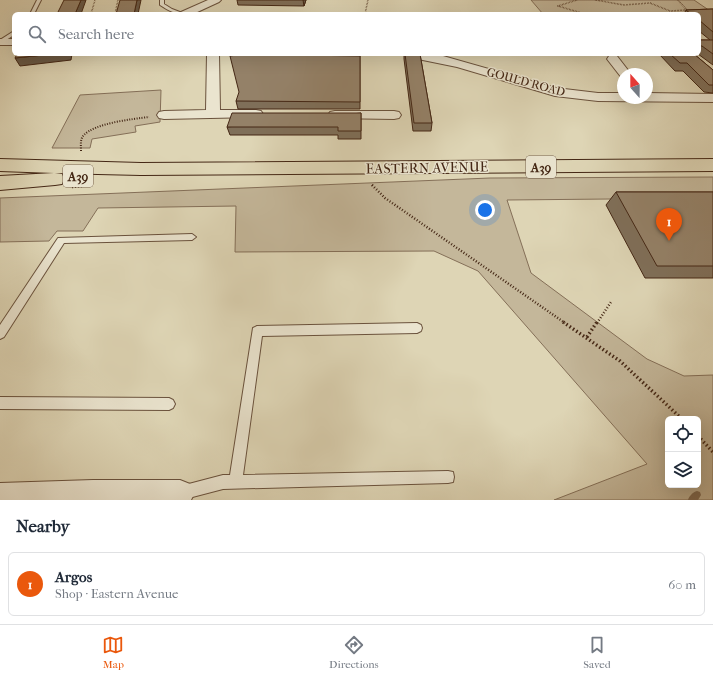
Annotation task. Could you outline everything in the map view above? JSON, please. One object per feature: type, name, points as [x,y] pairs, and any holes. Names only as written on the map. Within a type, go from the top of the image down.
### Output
[{"type":"main road","name":"EASTERN AVENUE","points":[[0,165],[141,169],[713,165]]},
{"type":"main road","name":"EASTERN AVENUE","points":[[0,183],[141,169]]},
{"type":"street","points":[[189,12],[216,0]]},
{"type":"street","points":[[0,42],[12,42]]},
{"type":"street","points":[[213,56],[213,114]]},
{"type":"street","name":"GOULD ROAD","points":[[424,56],[461,64],[555,92],[598,97],[617,97]]},
{"type":"street","points":[[461,64],[468,56]]},
{"type":"street","points":[[613,59],[620,68]]},
{"type":"street","name":"GOULD ROAD","points":[[653,98],[713,98]]},
{"type":"street","points":[[164,115],[268,114]]},
{"type":"street","points":[[323,114],[394,115]]},
{"type":"street","points":[[0,497],[92,497],[180,494]]},
{"type":"lane","points":[[33,12],[39,0]]},
{"type":"lane","points":[[162,0],[162,4],[165,7],[177,12]]},
{"type":"lane","points":[[0,42],[12,34]]},
{"type":"lane","points":[[0,334],[61,240],[192,237]]},
{"type":"lane","points":[[236,482],[257,331],[417,328]]},
{"type":"lane","points":[[0,403],[169,404]]},
{"type":"lane","points":[[180,494],[223,482],[448,477]]},
{"type":"path","points":[[92,12],[95,0]]},
{"type":"path","points":[[115,12],[118,0]]},
{"type":"path","points":[[365,12],[368,0]]},
{"type":"path","points":[[577,0],[558,6],[579,12]]},
{"type":"path","points":[[595,0],[624,5],[650,3],[667,9],[677,11],[685,10],[686,9],[678,0]]},
{"type":"path","points":[[638,4],[645,0]]},
{"type":"path","points":[[667,9],[670,12]]},
{"type":"path","points":[[81,150],[81,140],[84,134],[92,129],[119,122],[164,115]]},
{"type":"path","points":[[385,198],[620,361],[679,416]]},
{"type":"path","points":[[587,337],[611,302]]},
{"type":"path","points":[[701,439],[713,452]]},
{"type":"shaded area","points":[[531,0],[694,0],[713,13],[701,12],[541,12]]},
{"type":"shaded area","points":[[161,90],[160,122],[135,126],[136,132],[92,139],[90,148],[52,148],[80,95]]},
{"type":"shaded area","points":[[713,177],[713,198],[507,200],[531,273],[647,359],[684,376],[713,375],[713,500],[554,500],[647,464],[478,271],[434,251],[235,252],[236,206],[98,208],[83,231],[57,231],[49,241],[0,242],[0,198],[490,178]]},
{"type":"building","points":[[64,0],[81,0],[76,12],[58,12]]},
{"type":"building","points":[[120,0],[137,0],[134,12],[117,12]]},
{"type":"building","points":[[713,9],[713,32],[701,22],[701,12],[688,12],[686,10]]},
{"type":"building","points":[[701,40],[713,40],[713,54],[702,46]]},
{"type":"building","points":[[16,56],[34,56],[15,58]]},
{"type":"building","points":[[230,56],[360,56],[360,102],[236,101],[239,92]]},
{"type":"building","points":[[405,56],[420,56],[432,123],[414,123]]},
{"type":"building","points":[[672,56],[696,56],[713,70],[713,85],[709,85],[687,63],[680,63]]},
{"type":"building","points":[[232,113],[361,113],[361,131],[338,131],[338,127],[227,127]]},
{"type":"building","points":[[616,192],[713,192],[713,266],[657,266]]},
{"type":"waterway","points":[[692,500],[697,495]]},
{"type":"place","name":"Argos","points":[[669,241]]}]
